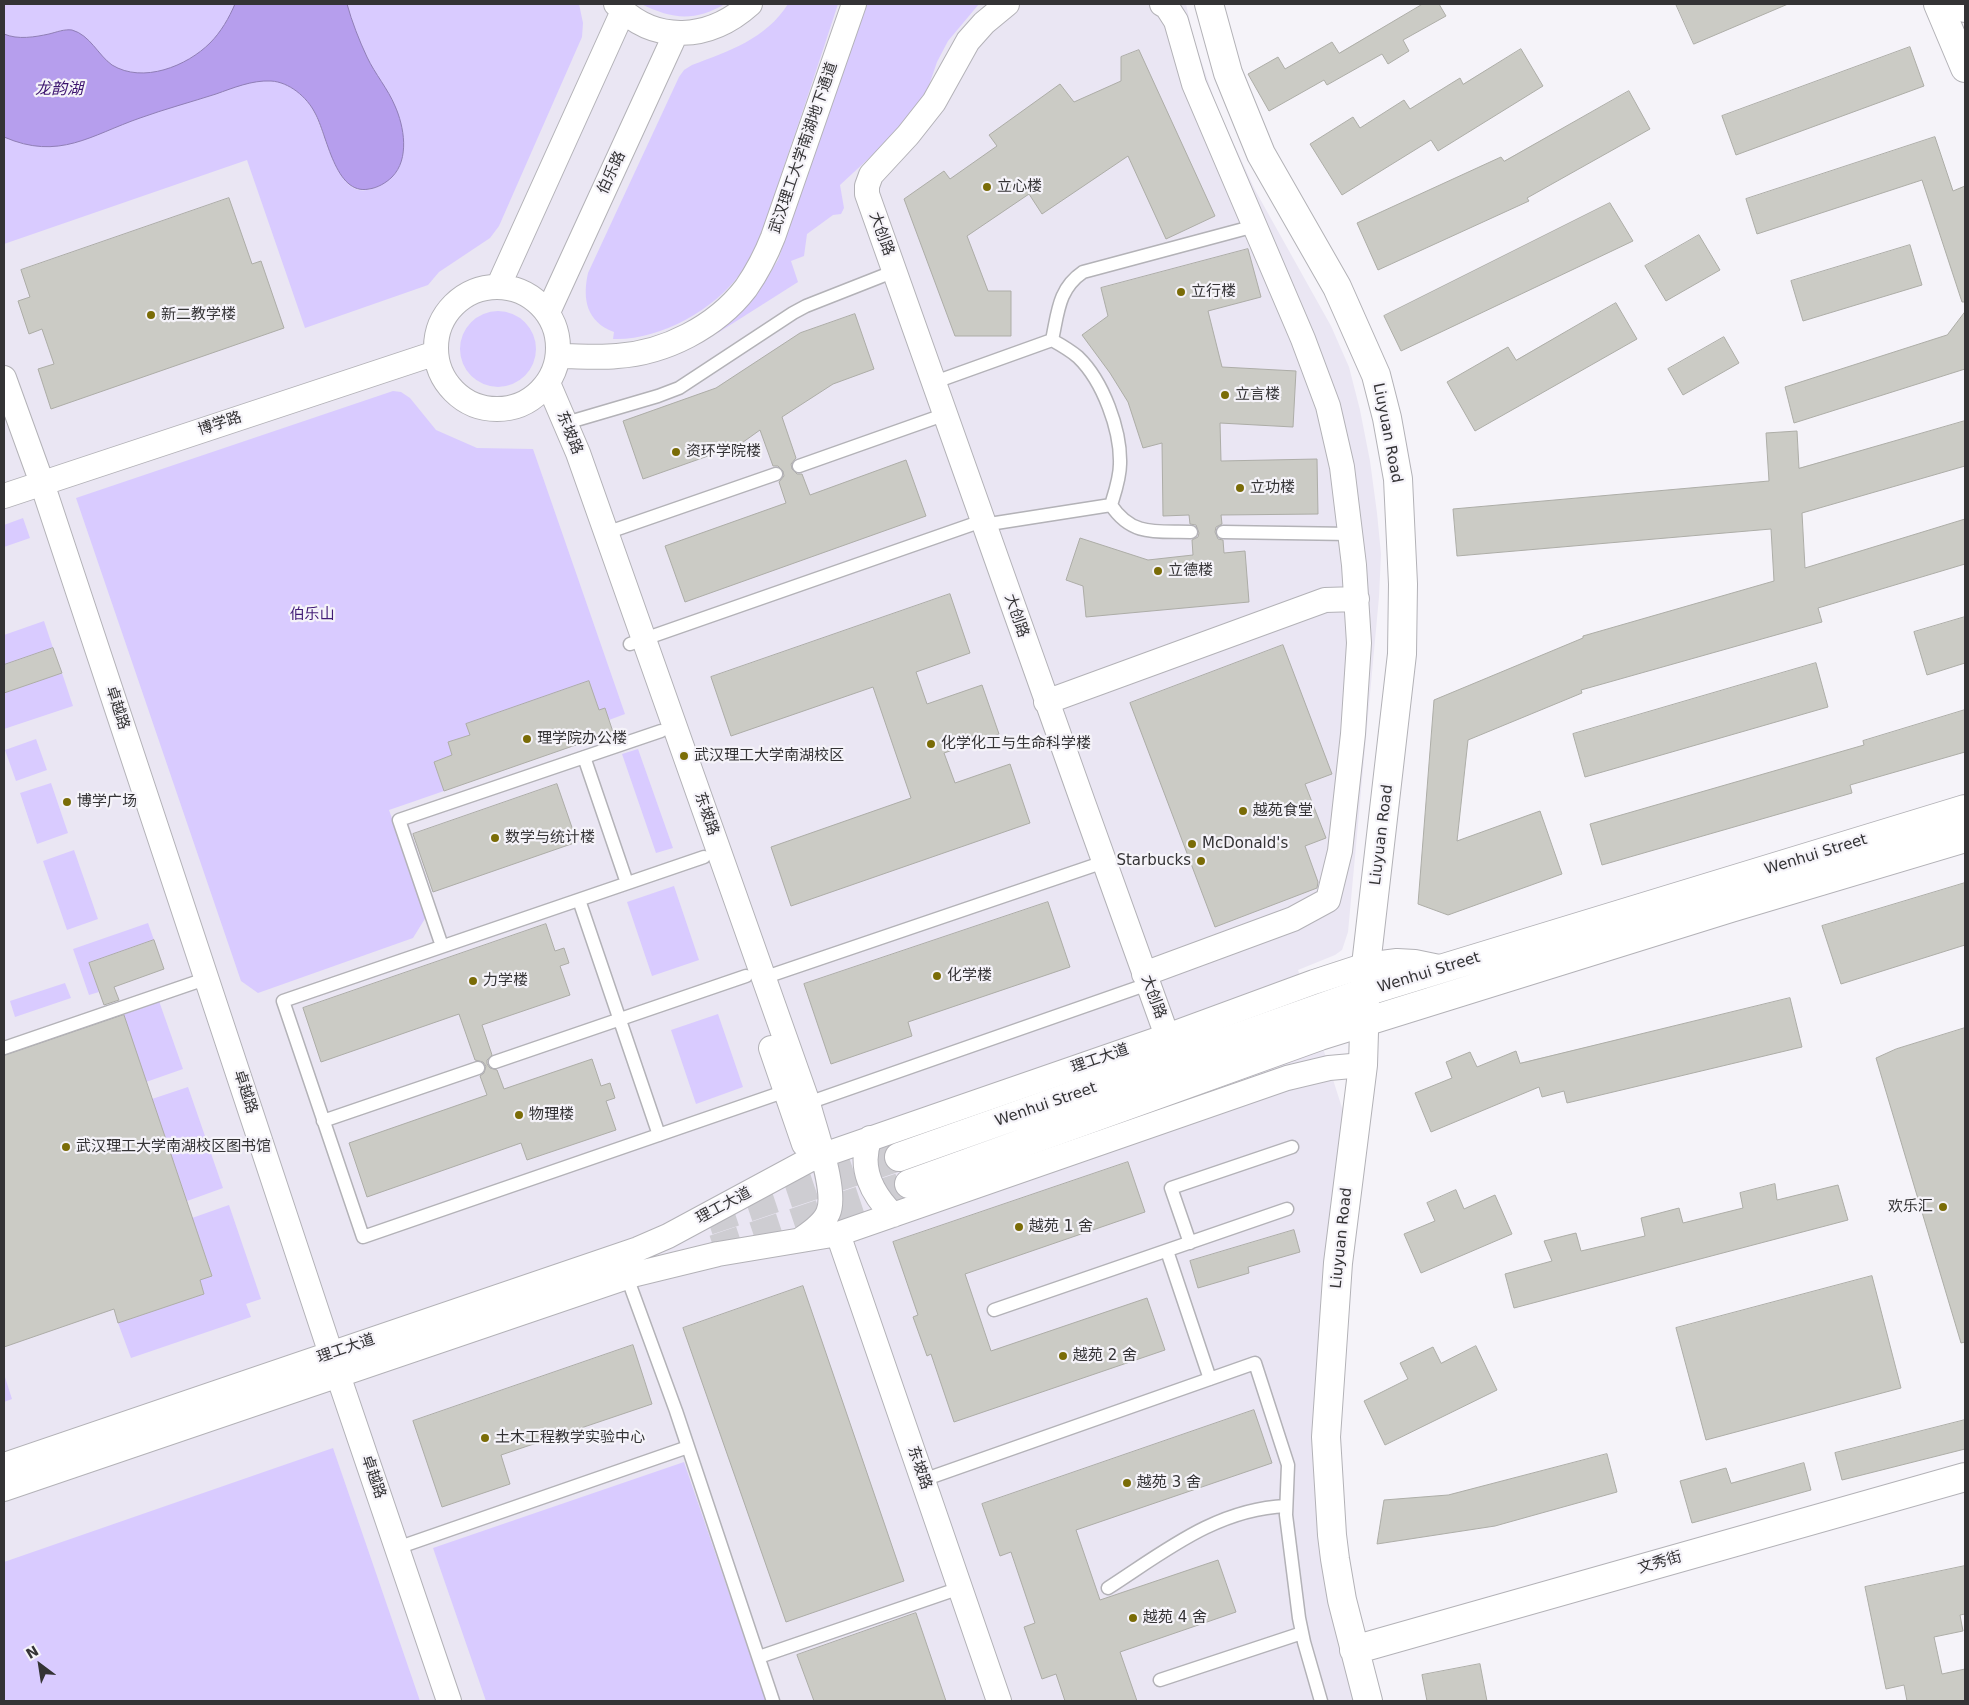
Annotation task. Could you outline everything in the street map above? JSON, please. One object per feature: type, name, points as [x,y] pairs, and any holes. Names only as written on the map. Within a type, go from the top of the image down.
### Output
[{"type":"street","points":[[498,287],[619,7],[639,22],[657,29],[676,33],[697,32],[718,26],[736,16],[750,4]]},
{"type":"street","name":"武汉理工大学南湖地下通道","points":[[559,356],[618,356],[666,345],[691,334],[716,318],[746,288],[758,270],[773,237],[854,4]]},
{"type":"street","name":"大创路","points":[[1007,4],[984,23],[968,41],[934,102],[908,135],[871,175],[868,181],[867,194],[935,382],[1046,702],[1167,1036]]},
{"type":"street","points":[[1146,979],[1293,919],[1328,900],[1340,851],[1353,734],[1359,643],[1357,599],[1342,467],[1328,406],[1294,315],[1194,84],[1176,21],[1167,7],[1162,4]]},
{"type":"street","name":"Liuyuan Road","points":[[1209,4],[1228,73],[1261,154],[1337,287],[1376,375],[1387,418],[1398,479],[1403,584],[1402,654],[1366,978],[1363,1065],[1338,1262],[1326,1437],[1332,1535],[1342,1600],[1368,1701]]},
{"type":"street","points":[[1938,4],[1965,68]]},
{"type":"street","points":[[1963,4],[1965,8]]},
{"type":"street","name":"伯乐路","points":[[548,312],[676,33]]},
{"type":"street","points":[[498,287],[521,291],[548,312],[557,333],[559,356],[555,370],[543,389],[517,407],[505,410],[492,410],[468,403],[458,396],[446,382],[438,365],[436,353],[439,328],[453,306],[462,298],[474,292],[498,287]]},
{"type":"street","name":"博学路","points":[[4,496],[436,353]]},
{"type":"street","name":"卓越路","points":[[4,378],[42,483],[208,978],[334,1364],[449,1701]]},
{"type":"street","name":"东坡路","points":[[543,389],[566,423],[606,533],[661,731],[704,857],[808,1103],[816,1157]]},
{"type":"street","name":"东坡路","points":[[543,389],[566,459],[637,641],[755,977],[786,1091],[830,1191],[830,1209],[821,1223],[800,1240]]},
{"type":"street","points":[[1046,702],[1325,600],[1357,599]]},
{"type":"street","name":"Wenhui Street","points":[[899,1157],[1366,978],[1444,968],[1965,809]]},
{"type":"street","name":"Wenhui Street","points":[[909,1184],[1364,1022],[1740,905],[1965,838]]},
{"type":"street","name":"理工大道","points":[[4,1489],[638,1249],[668,1236],[816,1157],[1167,1036],[1366,978]]},
{"type":"street","name":"理工大道","points":[[4,1465],[627,1277],[718,1254],[838,1234],[1287,1078],[1329,1068],[1363,1065]]},
{"type":"street","points":[[870,1138],[866,1147],[865,1161],[869,1180],[878,1198],[893,1215]]},
{"type":"street","name":"东坡路","points":[[838,1234],[999,1701]]},
{"type":"street","name":"文秀街","points":[[1354,1650],[1965,1477]]},
{"type":"lane","points":[[1052,340],[1062,294],[1069,283],[1084,272],[1255,226]]},
{"type":"lane","points":[[566,423],[680,388],[806,306],[895,271]]},
{"type":"lane","points":[[935,382],[1052,340]]},
{"type":"lane","points":[[1052,340],[1069,350],[1079,359],[1097,384],[1110,410],[1115,424],[1120,464],[1119,477],[1111,505]]},
{"type":"lane","points":[[799,466],[946,414]]},
{"type":"lane","points":[[606,533],[776,474]]},
{"type":"lane","points":[[637,641],[983,523],[1111,505]]},
{"type":"lane","points":[[1111,505],[1122,521],[1135,528],[1153,531],[1191,532]]},
{"type":"lane","points":[[1223,532],[1350,534]]},
{"type":"lane","points":[[442,946],[400,820],[661,731]]},
{"type":"lane","points":[[584,757],[627,883]]},
{"type":"lane","points":[[704,857],[283,1001],[363,1236],[786,1091]]},
{"type":"lane","points":[[494,1062],[620,1019],[755,977],[1104,862]]},
{"type":"lane","points":[[579,900],[659,1135]]},
{"type":"lane","points":[[4,1048],[208,978]]},
{"type":"lane","points":[[808,1103],[1146,979]]},
{"type":"lane","points":[[323,1121],[478,1068]]},
{"type":"lane","points":[[1190,1242],[1172,1188],[1292,1147]]},
{"type":"lane","points":[[994,1310],[1287,1209]]},
{"type":"lane","points":[[1167,1251],[1210,1379]]},
{"type":"lane","points":[[627,1277],[688,1447],[773,1701]]},
{"type":"lane","points":[[923,1480],[1255,1363],[1288,1465],[1286,1506],[1289,1546],[1302,1632],[1321,1701]]},
{"type":"lane","points":[[397,1548],[688,1447]]},
{"type":"lane","points":[[1108,1588],[1204,1527],[1263,1507],[1286,1506]]},
{"type":"lane","points":[[758,1657],[960,1588]]},
{"type":"lane","points":[[1160,1680],[1302,1632]]},
{"type":"shaded area","name":"武汉理工大学南湖校区","points":[[4,4],[1186,4],[1194,40],[1217,107],[1255,190],[1331,326],[1349,367],[1370,461],[1377,513],[1381,554],[1379,597],[1348,932],[1342,950],[1335,955],[1298,970],[1344,1114],[1321,1355],[1355,1701],[4,1701]]},
{"type":"green space","points":[[4,4],[235,4],[218,34],[201,51],[164,70],[137,73],[112,65],[88,41],[68,30],[26,37],[4,34]]},
{"type":"green space","points":[[347,4],[579,4],[583,23],[582,37],[499,226],[490,238],[439,272],[428,285],[305,328],[247,160],[4,244],[4,137],[22,144],[40,146],[72,143],[88,139],[157,112],[258,81],[279,82],[298,92],[308,102],[315,114],[340,174],[348,183],[357,189],[367,190],[380,185],[395,169],[403,154],[402,131],[395,108],[372,68],[361,44]]},
{"type":"green space","points":[[641,4],[725,4],[703,14],[683,16],[663,13]]},
{"type":"green space","points":[[788,4],[838,4],[766,223],[755,250],[740,274],[729,287],[716,300],[700,311],[684,321],[648,335],[613,339],[614,332],[598,322],[592,316],[589,309],[586,301],[588,273],[679,77],[684,70],[692,65],[733,49],[758,35],[779,16]]},
{"type":"green space","points":[[867,4],[979,4],[948,41],[937,62],[926,94],[907,123],[840,185],[844,208],[841,214],[833,215],[807,234],[804,256],[791,261],[798,282],[716,334],[736,317],[751,300],[778,260]]},
{"type":"green space","points":[[498,311],[512,314],[525,322],[533,335],[536,349],[533,363],[525,376],[512,384],[498,387],[484,384],[471,376],[463,363],[460,349],[463,335],[471,322],[484,314]]},
{"type":"green space","name":"伯乐山","points":[[393,391],[401,392],[410,398],[436,430],[477,448],[533,449],[625,714],[609,720],[599,710],[466,724],[470,735],[448,742],[452,755],[434,762],[444,791],[389,810],[426,917],[413,938],[258,993],[241,981],[76,498]]},
{"type":"green space","points":[[23,518],[30,538],[4,547],[4,525]]},
{"type":"green space","points":[[44,621],[53,648],[4,665],[4,635]]},
{"type":"green space","points":[[62,673],[73,706],[4,729],[4,693]]},
{"type":"green space","points":[[36,739],[47,770],[16,781],[5,750]]},
{"type":"green space","points":[[638,749],[673,848],[656,853],[622,754]]},
{"type":"green space","points":[[51,783],[68,833],[37,844],[20,793]]},
{"type":"green space","points":[[74,850],[98,919],[67,930],[43,861]]},
{"type":"green space","points":[[674,886],[699,960],[652,976],[627,902]]},
{"type":"green space","points":[[148,923],[154,940],[89,963],[99,992],[89,995],[73,949]]},
{"type":"green space","points":[[65,983],[71,998],[15,1017],[10,1001]]},
{"type":"green space","points":[[159,1001],[183,1069],[146,1082],[123,1013]]},
{"type":"green space","points":[[718,1014],[743,1087],[696,1104],[671,1030]]},
{"type":"green space","points":[[188,1087],[223,1188],[187,1201],[152,1099]]},
{"type":"green space","points":[[229,1205],[261,1299],[246,1304],[251,1317],[131,1358],[118,1323],[204,1294],[200,1280],[212,1275],[192,1218]]},
{"type":"green space","points":[[4,1374],[12,1399],[4,1402]]},
{"type":"green space","points":[[333,1448],[420,1701],[4,1701],[4,1562]]},
{"type":"green space","points":[[684,1462],[766,1701],[486,1701],[433,1548]]},
{"type":"water","name":"龙韵湖","points":[[235,4],[347,4],[364,51],[392,100],[401,123],[404,142],[403,152],[398,170],[390,179],[369,189],[357,189],[348,183],[340,174],[334,162],[312,107],[291,87],[271,81],[250,83],[236,87],[149,115],[74,143],[42,147],[24,144],[4,137],[4,34],[15,37],[27,37],[72,30],[84,36],[112,65],[137,73],[151,72],[177,65],[189,59],[210,43],[221,30]]},
{"type":"building","points":[[1423,4],[1439,4],[1446,16],[1403,40],[1409,51],[1388,64],[1382,54],[1327,85],[1324,80],[1269,111],[1248,74],[1278,57],[1285,69],[1332,42],[1339,53]]},
{"type":"building","points":[[1676,4],[1788,4],[1694,44]]},
{"type":"building","points":[[1910,47],[1924,86],[1736,155],[1722,116]]},
{"type":"building","points":[[1521,49],[1543,86],[1438,151],[1431,140],[1342,195],[1310,144],[1353,117],[1360,128],[1404,100],[1410,109],[1460,78],[1463,84]]},
{"type":"building","name":"立心楼","points":[[1139,50],[1215,216],[1166,239],[1128,156],[1042,214],[1029,194],[967,236],[988,291],[1011,291],[1011,336],[955,336],[904,199],[944,171],[950,179],[997,146],[989,135],[1060,84],[1074,102],[1121,81],[1121,57]]},
{"type":"building","points":[[1629,91],[1650,129],[1527,198],[1529,201],[1378,270],[1357,223],[1501,157],[1504,161]]},
{"type":"building","points":[[1935,137],[1953,191],[1965,186],[1965,302],[1962,302],[1922,180],[1757,234],[1746,199]]},
{"type":"building","name":"新二教学楼","points":[[229,198],[252,264],[261,261],[284,328],[51,409],[38,369],[54,364],[42,329],[29,334],[18,301],[30,297],[21,270]]},
{"type":"building","points":[[1610,203],[1633,241],[1401,351],[1384,316]]},
{"type":"building","points":[[1699,235],[1720,270],[1666,301],[1645,266]]},
{"type":"building","points":[[1910,245],[1922,285],[1803,321],[1791,281]]},
{"type":"building","points":[[1248,249],[1261,297],[1208,311],[1222,367],[1296,371],[1293,427],[1220,423],[1221,461],[1317,459],[1318,514],[1221,515],[1222,524],[1216,527],[1215,532],[1218,539],[1223,540],[1224,553],[1245,551],[1249,602],[1086,617],[1083,586],[1066,580],[1080,538],[1148,560],[1193,555],[1192,540],[1198,537],[1199,533],[1196,525],[1190,524],[1189,515],[1163,516],[1162,443],[1143,448],[1128,402],[1110,373],[1082,335],[1108,316],[1101,288]]},
{"type":"building","points":[[1616,303],[1637,339],[1475,431],[1447,382],[1508,347],[1516,360]]},
{"type":"building","points":[[1965,312],[1965,369],[1794,423],[1785,387],[1947,335]]},
{"type":"building","name":"资环学院楼","points":[[855,314],[874,369],[833,384],[782,417],[796,458],[791,464],[792,469],[797,474],[802,474],[810,495],[906,460],[926,516],[685,602],[665,546],[786,503],[779,482],[784,476],[783,471],[778,466],[773,466],[760,430],[739,445],[643,479],[623,421],[716,388],[800,333]]},
{"type":"building","points":[[1724,337],[1739,363],[1683,395],[1668,369]]},
{"type":"building","points":[[1965,421],[1965,466],[1802,513],[1805,568],[1965,519],[1965,564],[1818,608],[1822,622],[1581,690],[1582,693],[1468,740],[1457,841],[1540,811],[1562,874],[1448,915],[1418,904],[1434,700],[1583,638],[1583,636],[1774,581],[1771,529],[1457,556],[1453,509],[1769,481],[1766,433],[1797,431],[1799,468]]},
{"type":"building","name":"化学化工与生命科学楼","points":[[950,594],[970,653],[916,672],[927,704],[982,685],[999,734],[944,753],[955,783],[1010,764],[1030,823],[791,906],[771,847],[911,798],[873,687],[731,736],[711,677]]},
{"type":"building","points":[[1965,617],[1965,663],[1927,675],[1914,632]]},
{"type":"building","name":"越苑食堂","points":[[1283,645],[1332,774],[1305,784],[1326,838],[1305,846],[1318,882],[1317,888],[1215,927],[1130,703]]},
{"type":"building","points":[[53,648],[62,673],[4,693],[4,665]]},
{"type":"building","points":[[1816,663],[1828,707],[1585,777],[1573,734]]},
{"type":"building","name":"理学院办公楼","points":[[589,681],[599,710],[605,708],[613,732],[444,791],[434,762],[452,755],[448,742],[470,735],[466,724]]},
{"type":"building","points":[[1965,710],[1965,752],[1850,785],[1852,793],[1602,865],[1590,824],[1864,745],[1863,741]]},
{"type":"building","name":"数学与统计楼","points":[[557,784],[577,842],[433,892],[413,834]]},
{"type":"building","points":[[1965,883],[1965,945],[1841,984],[1822,926]]},
{"type":"building","name":"化学楼","points":[[1048,902],[1070,967],[908,1022],[912,1036],[831,1064],[804,984]]},
{"type":"building","points":[[546,924],[555,951],[564,948],[569,963],[560,966],[570,995],[482,1025],[492,1055],[487,1060],[487,1064],[490,1068],[497,1070],[504,1089],[592,1059],[601,1086],[610,1083],[615,1098],[606,1101],[616,1130],[527,1160],[521,1143],[367,1197],[349,1143],[487,1095],[480,1076],[484,1073],[486,1066],[483,1062],[475,1060],[459,1014],[321,1062],[303,1008]]},
{"type":"building","points":[[154,940],[164,969],[114,987],[119,1000],[104,1005],[89,963]]},
{"type":"building","points":[[1790,998],[1802,1047],[1567,1103],[1564,1091],[1542,1097],[1539,1087],[1431,1132],[1415,1093],[1452,1078],[1446,1062],[1470,1052],[1477,1067],[1516,1051],[1520,1063]]},
{"type":"building","name":"武汉理工大学南湖校区图书馆","points":[[124,1015],[212,1276],[200,1280],[204,1294],[118,1323],[114,1309],[4,1347],[4,1056]]},
{"type":"building","name":"欢乐汇","points":[[1965,1028],[1965,1342],[1961,1343],[1876,1058],[1896,1049]]},
{"type":"building","points":[[1128,1162],[1145,1212],[965,1274],[991,1351],[1147,1298],[1165,1350],[954,1422],[931,1354],[927,1356],[913,1317],[918,1315],[893,1242]]},
{"type":"building","points":[[1775,1184],[1777,1200],[1838,1185],[1848,1220],[1514,1308],[1505,1274],[1552,1261],[1544,1241],[1576,1233],[1581,1251],[1645,1236],[1641,1218],[1679,1208],[1683,1223],[1743,1208],[1740,1193]]},
{"type":"building","points":[[1456,1190],[1464,1209],[1495,1195],[1512,1234],[1421,1273],[1404,1234],[1435,1221],[1427,1203]]},
{"type":"building","points":[[1294,1230],[1300,1252],[1248,1267],[1249,1273],[1198,1288],[1190,1261]]},
{"type":"building","points":[[1872,1276],[1901,1388],[1706,1440],[1676,1328]]},
{"type":"building","points":[[803,1286],[904,1581],[786,1622],[683,1328]]},
{"type":"building","name":"土木工程教学实验中心","points":[[633,1345],[652,1404],[501,1455],[510,1484],[442,1507],[413,1421]]},
{"type":"building","points":[[1476,1346],[1497,1390],[1385,1445],[1364,1401],[1408,1379],[1400,1363],[1433,1347],[1441,1363]]},
{"type":"building","points":[[1254,1410],[1272,1463],[1076,1530],[1100,1600],[1218,1560],[1236,1612],[1120,1652],[1137,1701],[1065,1701],[1056,1674],[1042,1679],[1024,1627],[1035,1623],[1011,1552],[1000,1556],[982,1504]]},
{"type":"building","points":[[1965,1420],[1965,1449],[1842,1480],[1835,1453]]},
{"type":"building","points":[[1607,1454],[1617,1492],[1495,1526],[1377,1544],[1384,1500],[1448,1495]]},
{"type":"building","points":[[1804,1463],[1811,1490],[1692,1523],[1680,1481],[1726,1468],[1731,1483]]},
{"type":"building","points":[[1965,1566],[1965,1614],[1960,1615],[1963,1631],[1934,1637],[1942,1674],[1965,1669],[1965,1701],[1907,1701],[1904,1685],[1886,1689],[1865,1587]]},
{"type":"building","points":[[916,1613],[946,1701],[814,1701],[797,1655]]},
{"type":"building","points":[[1480,1664],[1487,1701],[1427,1701],[1422,1675]]},
{"type":"tunnel","points":[[708,1221],[899,1157]]},
{"type":"tunnel","points":[[714,1249],[909,1184]]},
{"type":"place","name":"立心楼","points":[[987,187]]},
{"type":"place","name":"立行楼","points":[[1181,292]]},
{"type":"place","name":"新二教学楼","points":[[151,315]]},
{"type":"place","name":"立言楼","points":[[1225,395]]},
{"type":"place","name":"资环学院楼","points":[[676,452]]},
{"type":"place","name":"立功楼","points":[[1240,488]]},
{"type":"place","name":"立德楼","points":[[1158,571]]},
{"type":"place","name":"理学院办公楼","points":[[527,739]]},
{"type":"place","name":"化学化工与生命科学楼","points":[[931,744]]},
{"type":"place","name":"武汉理工大学南湖校区","points":[[684,756]]},
{"type":"place","name":"博学广场","points":[[67,802]]},
{"type":"place","name":"越苑食堂","points":[[1243,811]]},
{"type":"place","name":"数学与统计楼","points":[[495,838]]},
{"type":"place","name":"McDonald's","points":[[1192,844]]},
{"type":"place","name":"Starbucks","points":[[1201,861]]},
{"type":"place","name":"化学楼","points":[[937,976]]},
{"type":"place","name":"力学楼","points":[[473,981]]},
{"type":"place","name":"物理楼","points":[[519,1115]]},
{"type":"place","name":"武汉理工大学南湖校区图书馆","points":[[66,1147]]},
{"type":"place","name":"欢乐汇","points":[[1943,1207]]},
{"type":"place","name":"越苑 1 舍","points":[[1019,1227]]},
{"type":"place","name":"越苑 2 舍","points":[[1063,1356]]},
{"type":"place","name":"土木工程教学实验中心","points":[[485,1438]]},
{"type":"place","name":"越苑 3 舍","points":[[1127,1483]]},
{"type":"place","name":"越苑 4 舍","points":[[1133,1618]]}]
